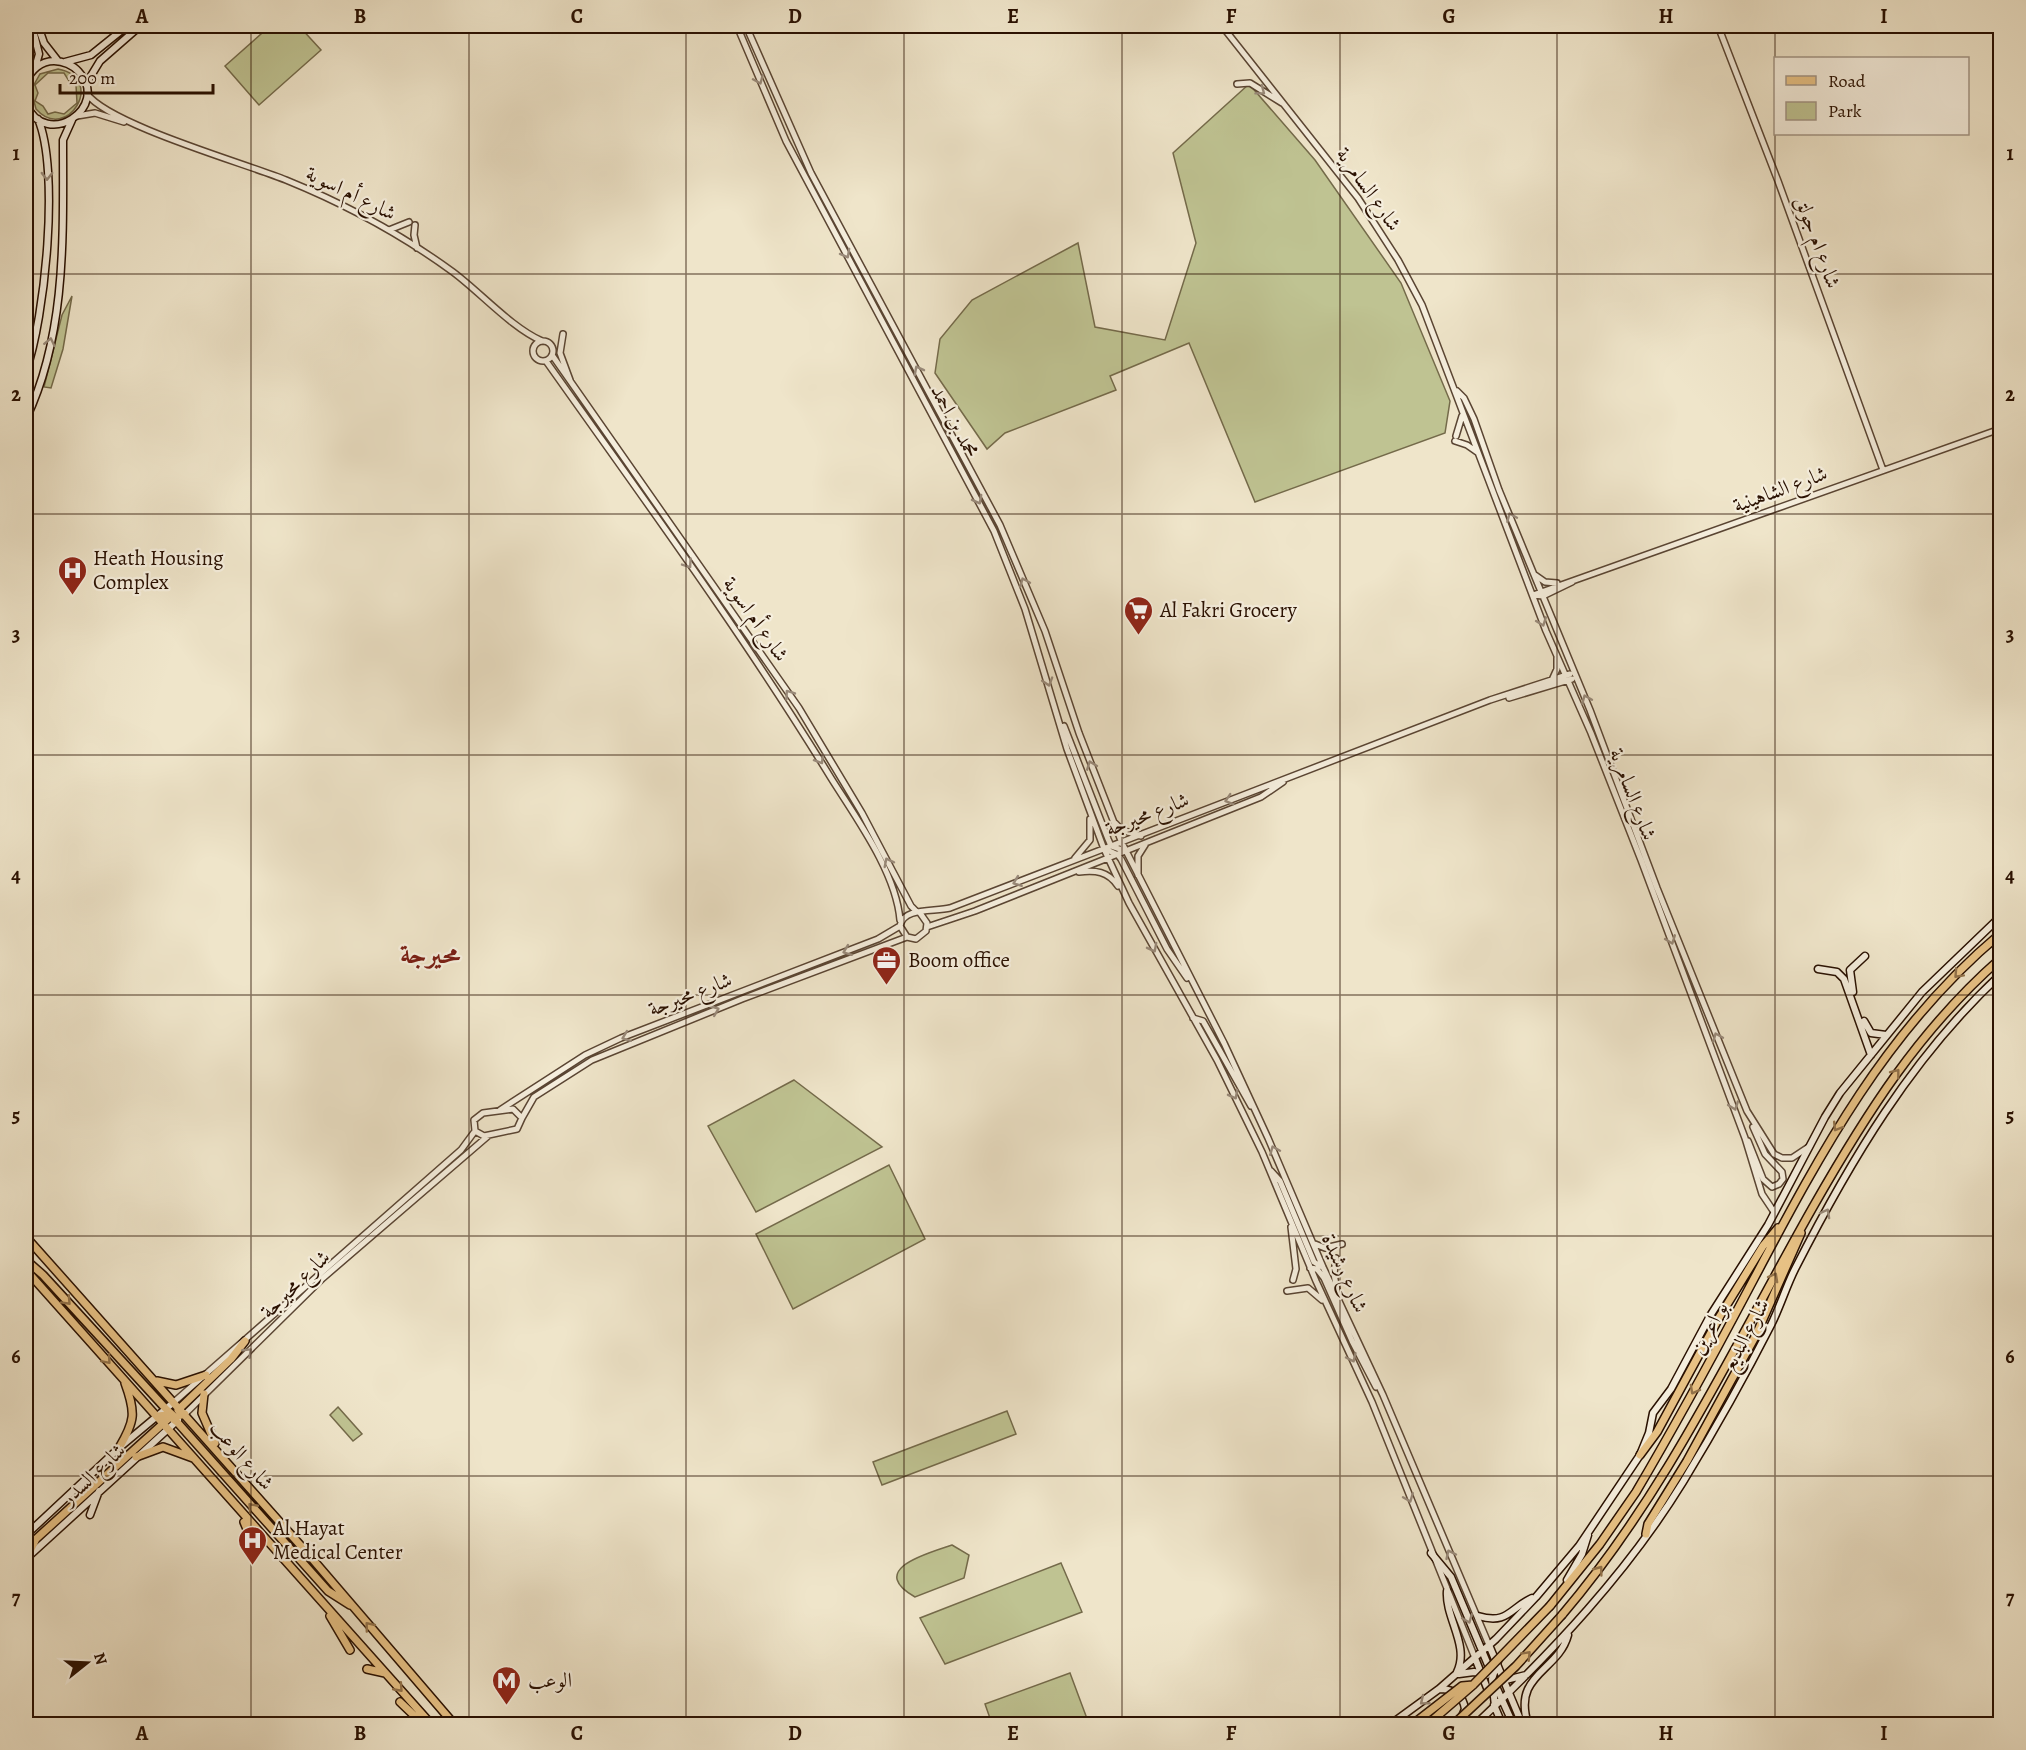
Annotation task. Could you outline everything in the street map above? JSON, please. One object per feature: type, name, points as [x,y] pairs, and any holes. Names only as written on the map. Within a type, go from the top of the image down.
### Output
[{"type":"main road","points":[[26,82],[35,68],[39,54],[32,26]]},
{"type":"main road","points":[[26,419],[44,370],[56,317],[61,281],[63,140],[83,108],[87,94],[86,84],[78,71],[61,62],[44,43],[38,26]]},
{"type":"main road","points":[[35,68],[46,62],[61,62],[91,55],[128,26]]},
{"type":"main road","points":[[86,84],[100,61],[140,26]]},
{"type":"main road","points":[[26,104],[38,119],[47,147],[46,266],[40,315],[26,371]]},
{"type":"main road","points":[[38,119],[55,125],[75,118]]},
{"type":"main road","name":"شارع البديع","points":[[1640,1455],[1649,1433],[1653,1413],[1671,1389],[1710,1316],[1774,1212],[1840,1093],[1886,1035],[1949,964],[2001,917]]},
{"type":"main road","name":"بو اعرين","points":[[1428,1725],[1473,1685],[1550,1606],[1600,1544],[1636,1492],[1714,1354],[1825,1146],[1875,1070],[1962,970],[2001,934]]},
{"type":"main road","points":[[1864,956],[1851,968],[1850,984],[1869,1030],[1880,1036],[1886,1035]]},
{"type":"main road","name":"بو اعرين","points":[[1454,1725],[1516,1666],[1562,1615],[1616,1547],[1654,1491],[1863,1120],[1936,1022],[2001,958]]},
{"type":"main road","points":[[1818,969],[1837,972],[1844,979],[1871,1054]]},
{"type":"main road","name":"شارع البديع","points":[[1495,1706],[1569,1633],[1670,1502],[1707,1441],[1771,1325],[1802,1257],[1878,1120],[1938,1039],[1967,1006],[2001,975]]},
{"type":"main road","points":[[1391,1725],[1439,1689],[1489,1645],[1536,1597],[1589,1533],[1657,1432],[1720,1316],[1763,1246],[1784,1222]]},
{"type":"main road","points":[[1646,1534],[1648,1524],[1687,1461],[1768,1311],[1795,1252],[1803,1224]]},
{"type":"main road","name":"شارع الوعب","points":[[26,1237],[222,1456],[454,1725]]},
{"type":"main road","points":[[26,1260],[43,1275],[328,1591],[352,1606]]},
{"type":"main road","name":"شارع الوعب","points":[[26,1270],[167,1425],[238,1509],[431,1725]]},
{"type":"main road","points":[[158,1416],[165,1414],[171,1416],[182,1411],[245,1341]]},
{"type":"main road","points":[[149,1375],[170,1386],[206,1375]]},
{"type":"main road","points":[[118,1448],[130,1428],[134,1414],[123,1378]]},
{"type":"main road","points":[[204,1394],[201,1406],[205,1423],[222,1456]]},
{"type":"main road","points":[[26,1559],[36,1539],[167,1425],[175,1409],[174,1402]]},
{"type":"main road","name":"شارع السدر","points":[[26,1535],[118,1448],[158,1416]]},
{"type":"main road","name":"شارع السدر","points":[[26,1559],[136,1457],[167,1425]]},
{"type":"main road","points":[[136,1457],[168,1448],[196,1459]]},
{"type":"main road","points":[[90,1515],[99,1491]]},
{"type":"main road","points":[[238,1509],[251,1532],[252,1541]]},
{"type":"main road","points":[[1476,1725],[1495,1706],[1492,1677],[1497,1664],[1566,1582],[1582,1554],[1589,1533]]},
{"type":"main road","points":[[1431,1553],[1451,1577],[1513,1725]]},
{"type":"main road","points":[[1447,1592],[1447,1602],[1461,1657],[1455,1675]]},
{"type":"main road","points":[[1478,1616],[1502,1618],[1536,1597]]},
{"type":"main road","points":[[322,1604],[350,1650]]},
{"type":"main road","points":[[1528,1725],[1524,1702],[1529,1685],[1563,1647],[1569,1633]]},
{"type":"main road","name":"شارع رشيدة","points":[[1489,1645],[1522,1725]]},
{"type":"main road","name":"شارع رشيدة","points":[[1475,1658],[1502,1725]]},
{"type":"main road","points":[[367,1669],[386,1673]]},
{"type":"main road","points":[[1455,1675],[1481,1673],[1492,1677],[1497,1682],[1504,1682],[1529,1674]]},
{"type":"main road","points":[[1413,1725],[1462,1686],[1473,1685]]},
{"type":"main road","points":[[1439,1689],[1453,1690],[1462,1698],[1465,1710],[1459,1725]]},
{"type":"main road","points":[[399,1702],[423,1725]]},
{"type":"street","name":"محمد بن احمد","points":[[737,26],[786,141],[994,531],[1025,609],[1089,812],[1104,849]]},
{"type":"street","name":"شارع السامرية","points":[[1222,26],[1358,198],[1398,260],[1422,305],[1457,391],[1462,412],[1552,646],[1575,694],[1618,802],[1746,1138],[1762,1194],[1774,1212]]},
{"type":"street","name":"شارع ام جولق","points":[[1718,26],[1778,182],[1883,470]]},
{"type":"street","name":"محمد بن احمد","points":[[747,27],[811,173],[1000,525],[1045,630],[1122,843]]},
{"type":"street","points":[[1237,84],[1250,83],[1269,97],[1284,104]]},
{"type":"street","name":"شارع أم اسوية","points":[[87,94],[103,109],[138,125]]},
{"type":"street","name":"شارع أم اسوية","points":[[75,118],[99,114],[138,125],[280,177],[328,199],[389,230],[417,248],[484,296],[526,334],[542,341]]},
{"type":"street","points":[[389,230],[409,222]]},
{"type":"street","points":[[415,225],[414,235],[417,248]]},
{"type":"street","name":"شارع أم اسوية","points":[[526,334],[533,348]]},
{"type":"street","points":[[563,334],[560,353],[573,387]]},
{"type":"street","points":[[542,341],[551,345],[552,355],[546,361],[535,358],[533,348],[542,341]]},
{"type":"street","name":"شارع أم اسوية","points":[[552,355],[799,708],[862,813],[911,906],[919,913]]},
{"type":"street","name":"شارع أم اسوية","points":[[546,361],[794,717],[874,852],[897,898],[900,923]]},
{"type":"street","name":"شارع السامرية","points":[[1457,391],[1471,412],[1499,490],[1625,799],[1657,888],[1748,1111],[1774,1154],[1782,1158],[1792,1158],[1809,1147]]},
{"type":"street","points":[[1462,412],[1461,424],[1455,439],[1471,447],[1479,456]]},
{"type":"street","name":"شارع الشاهينية","points":[[1542,593],[1561,584],[2001,429]]},
{"type":"street","points":[[1534,574],[1545,582],[1561,584]]},
{"type":"street","name":"شارع الشاهينية","points":[[1533,595],[1557,591],[1572,582]]},
{"type":"street","points":[[1549,613],[1550,600],[1557,591]]},
{"type":"street","points":[[1552,646],[1558,666],[1555,682],[1575,694]]},
{"type":"street","name":"شارع محيرجة","points":[[919,913],[950,908],[1487,703],[1575,675]]},
{"type":"street","points":[[1055,705],[1112,846],[1126,852]]},
{"type":"street","name":"شارع محيرجة","points":[[927,927],[1126,852],[1262,797],[1284,781]]},
{"type":"street","points":[[1618,802],[1625,799]]},
{"type":"street","points":[[1072,861],[1083,851],[1090,840],[1089,812]]},
{"type":"street","points":[[1112,819],[1122,830],[1142,836]]},
{"type":"street","name":"شارع رشيدة","points":[[1122,843],[1139,882],[1253,1107],[1323,1267],[1383,1395],[1489,1645]]},
{"type":"street","points":[[1139,882],[1137,862],[1140,850],[1146,843]]},
{"type":"street","points":[[1104,849],[1118,855],[1167,949],[1179,969],[1192,983]]},
{"type":"street","name":"شارع رشيدة","points":[[1104,849],[1129,903],[1241,1107],[1310,1268],[1372,1402],[1475,1658]]},
{"type":"street","points":[[1068,874],[1099,871],[1109,875],[1129,903]]},
{"type":"street","points":[[909,912],[919,913],[926,919],[927,927],[920,937],[907,937],[900,923],[909,912]]},
{"type":"street","name":"شارع محيرجة","points":[[174,1402],[461,1150],[475,1131],[474,1124],[477,1116],[500,1110],[585,1055],[878,939],[900,923]]},
{"type":"street","name":"شارع محيرجة","points":[[522,1118],[534,1096],[574,1070],[670,1028],[907,937]]},
{"type":"street","points":[[1193,1018],[1203,1021],[1246,1101],[1253,1107]]},
{"type":"street","points":[[668,1021],[670,1028]]},
{"type":"street","points":[[475,1131],[488,1136],[517,1129],[522,1118],[513,1108],[500,1110]]},
{"type":"street","points":[[1746,1138],[1764,1182],[1771,1186],[1779,1184],[1783,1179],[1782,1172],[1766,1154],[1748,1111]]},
{"type":"street","name":"شارع محيرجة","points":[[182,1411],[204,1394],[323,1278],[488,1136]]},
{"type":"street","points":[[1270,1171],[1280,1181],[1314,1262],[1323,1267]]},
{"type":"street","points":[[1290,1219],[1295,1257],[1293,1280]]},
{"type":"street","points":[[1313,1243],[1325,1248],[1342,1244]]},
{"type":"street","points":[[1336,1258],[1335,1284],[1355,1336]]},
{"type":"street","points":[[1310,1268],[1317,1269],[1322,1274],[1365,1367],[1383,1395]]},
{"type":"street","points":[[1287,1291],[1300,1288],[1310,1289],[1327,1305]]},
{"type":"green space","points":[[270,26],[299,26],[321,50],[259,105],[225,66]]},
{"type":"green space","points":[[58,69],[72,75],[80,84],[81,95],[77,106],[70,114],[59,119],[48,118],[36,109],[31,90],[40,74]],"holes":[[[48,73],[64,73],[69,81],[76,85],[77,103],[64,114],[55,112],[48,114],[43,106],[35,101],[38,93],[35,85]]]},
{"type":"green space","points":[[1249,84],[1315,160],[1401,283],[1450,401],[1445,433],[1255,502],[1189,343],[1110,376],[1116,390],[1005,433],[987,449],[935,373],[940,339],[972,300],[1078,243],[1095,327],[1165,340],[1196,243],[1173,153]]},
{"type":"green space","points":[[26,144],[32,216],[26,311]]},
{"type":"green space","points":[[72,296],[63,349],[51,388],[44,387],[62,315]]},
{"type":"green space","points":[[794,1080],[882,1147],[756,1212],[708,1126]]},
{"type":"green space","points":[[889,1165],[925,1239],[793,1309],[756,1234]]},
{"type":"green space","points":[[338,1407],[362,1434],[353,1441],[330,1415]]},
{"type":"green space","points":[[1007,1411],[1016,1434],[882,1485],[873,1462]]},
{"type":"green space","points":[[952,1545],[969,1555],[964,1578],[915,1597],[902,1587],[897,1578],[899,1570],[906,1564]]},
{"type":"green space","points":[[1061,1563],[1082,1612],[945,1664],[920,1618]]},
{"type":"green space","points":[[1070,1673],[1089,1724],[992,1724],[985,1704]]},
{"type":"place","name":"Heath Housing Complex","points":[[72,596]]},
{"type":"place","name":"Al Fakri Grocery","points":[[1139,636]]},
{"type":"place","name":"Boom office","points":[[887,986]]},
{"type":"place","name":"Al Hayat Medical Center","points":[[252,1566]]},
{"type":"place","name":"الوعب","points":[[507,1706]]},
{"type":"district","name":"محيرجة","points":[[430,954]]}]
